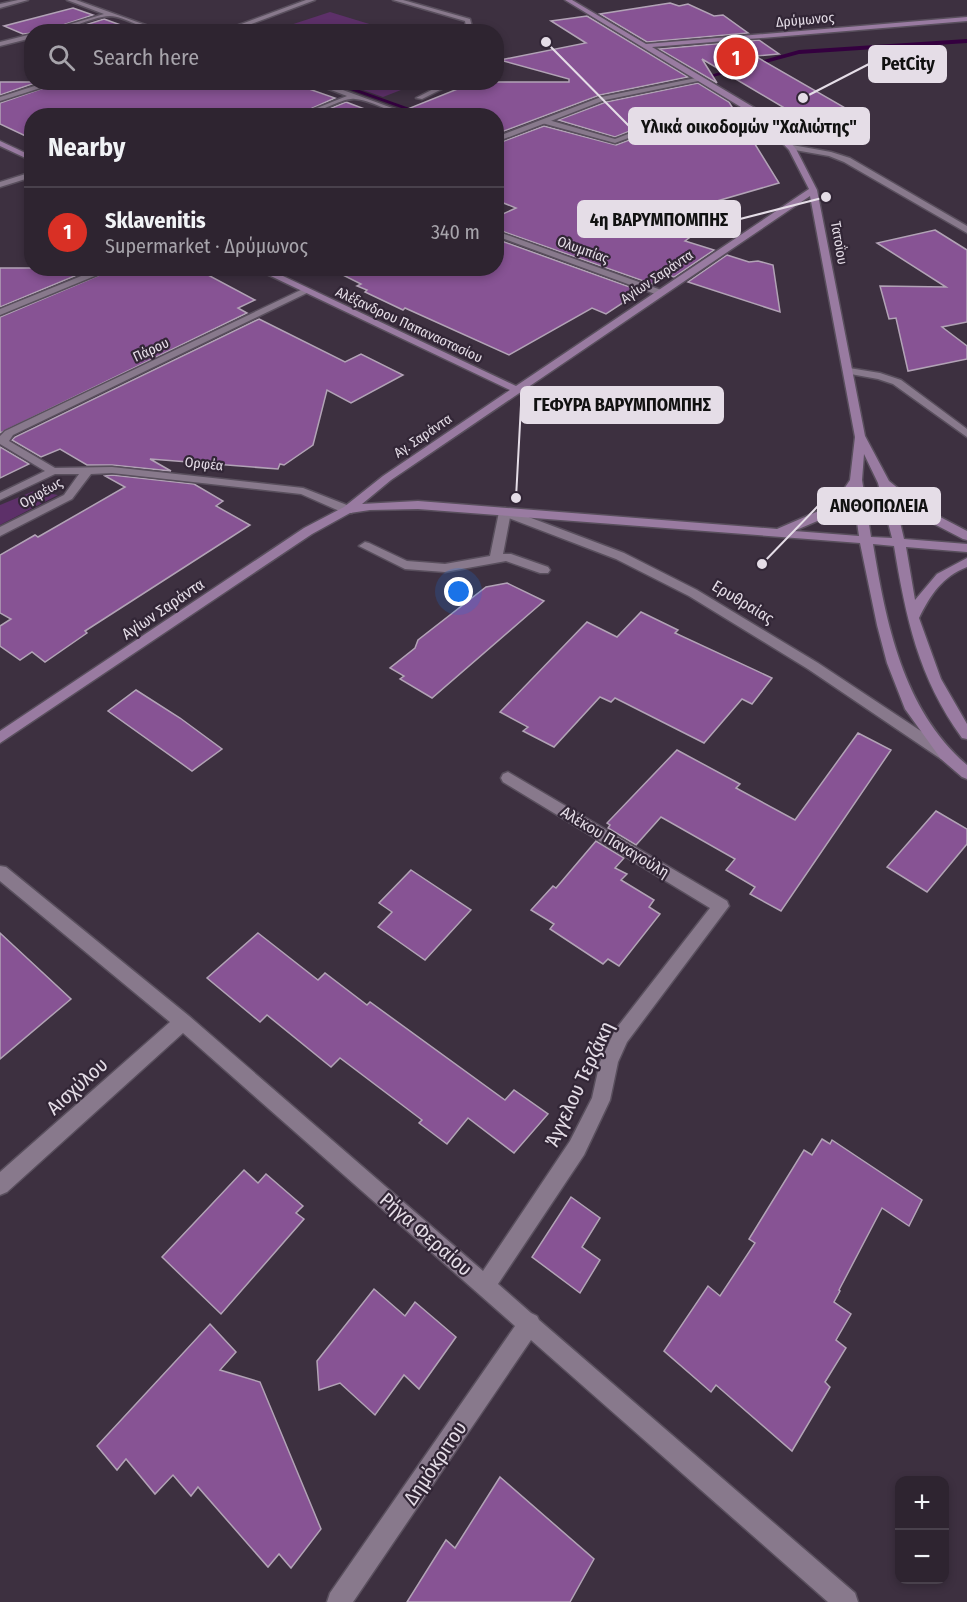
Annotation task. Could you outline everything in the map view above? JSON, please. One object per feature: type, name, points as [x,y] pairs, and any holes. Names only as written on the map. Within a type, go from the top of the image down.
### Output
[{"type":"main road","name":"Τατοΐου","points":[[568,0],[762,116],[774,126],[804,165],[813,190],[860,437],[856,480],[865,540]]},
{"type":"main road","name":"Δρύμωνος","points":[[646,46],[967,19]]},
{"type":"main road","points":[[0,143],[24,155]]},
{"type":"main road","name":"Αγίων Σαράντα","points":[[517,390],[813,190]]},
{"type":"main road","name":"Αλέξανδρου Παπαναστασίου","points":[[275,276],[517,390]]},
{"type":"main road","name":"Αγ. Σαράντα","points":[[348,510],[387,478],[517,390]]},
{"type":"main road","name":"Τατοΐου","points":[[860,437],[884,483],[900,543]]},
{"type":"main road","points":[[776,533],[834,508],[844,499],[856,480]]},
{"type":"main road","points":[[884,483],[917,510],[967,536]]},
{"type":"main road","name":"Ερυθραίας","points":[[348,510],[394,504],[967,548]]},
{"type":"main road","name":"Αγίων Σαράντα","points":[[0,738],[308,531],[348,510]]},
{"type":"main road","name":"Ερυθραίας","points":[[865,540],[873,583],[894,663],[912,709],[946,755],[967,772]]},
{"type":"main road","points":[[900,543],[913,618],[929,668],[949,711],[967,734]]},
{"type":"main road","points":[[913,618],[921,597],[935,579],[967,562]]},
{"type":"street","points":[[0,6],[25,0]]},
{"type":"street","points":[[70,0],[139,24]]},
{"type":"street","points":[[245,24],[312,0]]},
{"type":"street","points":[[396,0],[468,20],[469,24]]},
{"type":"street","points":[[75,24],[111,14]]},
{"type":"street","points":[[0,44],[24,38]]},
{"type":"street","points":[[504,137],[603,98],[701,79]]},
{"type":"street","points":[[0,99],[30,90]]},
{"type":"street","points":[[336,90],[388,108]]},
{"type":"street","points":[[420,98],[436,90]]},
{"type":"street","points":[[322,108],[354,96]]},
{"type":"street","points":[[545,121],[615,141],[654,127]]},
{"type":"street","points":[[792,147],[831,154],[847,160],[967,230]]},
{"type":"street","points":[[0,185],[24,177]]},
{"type":"street","name":"Ολυμπίας","points":[[504,236],[661,292]]},
{"type":"street","points":[[0,312],[90,276]]},
{"type":"street","name":"Πάρου","points":[[53,471],[4,442],[4,438],[9,433],[306,291]]},
{"type":"street","points":[[849,371],[880,376],[897,382],[967,434]]},
{"type":"street","name":"Ορφέως","points":[[0,532],[68,497],[88,470]]},
{"type":"street","name":"Ορφέα","points":[[53,471],[112,470],[303,491],[348,510]]},
{"type":"street","name":"Ορφέως","points":[[0,497],[53,471]]},
{"type":"street","points":[[496,558],[505,512]]},
{"type":"street","name":"Ερυθραίας","points":[[505,512],[621,556],[693,593],[813,666],[946,755]]},
{"type":"street","points":[[365,546],[405,565],[445,568],[507,557],[544,570]]},
{"type":"street","name":"Αλέκου Παναγούλη","points":[[508,778],[721,906]]},
{"type":"street","name":"Ρήγα Φεραίου","points":[[0,872],[183,1022],[530,1323],[846,1602]]},
{"type":"street","name":"Άγγελου Τερζάκη","points":[[485,1286],[578,1148],[600,1100],[609,1062],[621,1036],[721,906]]},
{"type":"street","name":"Αισχύλου","points":[[0,1185],[183,1022]]},
{"type":"street","name":"Δημόκριτου","points":[[339,1602],[530,1323]]},
{"type":"shaded area","points":[[330,12],[369,24],[293,24]]},
{"type":"shaded area","points":[[363,90],[401,90],[383,97]]},
{"type":"shaded area","points":[[34,491],[58,495],[0,525],[0,505]]},
{"type":"building","points":[[670,3],[679,6],[688,4],[714,16],[723,15],[748,33],[647,42],[600,14]]},
{"type":"building","points":[[73,8],[93,15],[66,24],[24,24],[24,34],[4,26]]},
{"type":"building","points":[[587,16],[688,77],[600,95],[504,131],[504,108],[410,108],[455,90],[504,90],[504,82],[569,82],[569,79],[504,61],[504,59],[586,43],[551,21]]},
{"type":"building","points":[[104,19],[118,24],[88,24]]},
{"type":"building","points":[[759,40],[779,54],[755,56],[861,117],[813,125],[702,59],[717,83],[659,49]]},
{"type":"building","points":[[0,82],[24,82],[24,87],[0,95]]},
{"type":"building","points":[[698,83],[729,102],[779,183],[672,214],[707,225],[685,241],[714,250],[674,277],[667,275],[652,284],[504,232],[504,213],[516,208],[504,203],[504,141],[544,126],[616,145],[659,129],[660,126],[650,123],[615,137],[558,120],[606,102]]},
{"type":"building","points":[[38,90],[312,90],[335,98],[313,108],[24,108],[24,135],[0,124],[0,103]]},
{"type":"building","points":[[346,102],[362,108],[331,108]]},
{"type":"building","points":[[935,230],[967,250],[967,322],[942,327],[967,346],[967,359],[908,371],[896,318],[889,319],[880,286],[946,287],[877,243]]},
{"type":"building","points":[[504,242],[641,291],[606,314],[592,308],[509,355],[365,292],[367,290],[357,286],[361,284],[345,276],[504,276]]},
{"type":"building","points":[[727,255],[749,262],[758,261],[773,265],[780,312],[688,282]]},
{"type":"building","points":[[0,268],[24,268],[24,276],[75,276],[0,307]]},
{"type":"building","points":[[97,276],[210,276],[255,300],[238,308],[247,313],[0,433],[0,317]]},
{"type":"building","points":[[259,319],[345,362],[361,354],[403,375],[351,403],[327,390],[313,445],[284,465],[280,464],[278,469],[150,459],[171,471],[87,465],[60,449],[41,457],[12,440],[15,437]]},
{"type":"building","points":[[0,447],[29,464],[0,478]]},
{"type":"building","points":[[105,476],[194,484],[223,501],[216,506],[250,525],[85,631],[87,633],[45,662],[32,652],[20,660],[0,646],[0,626],[11,619],[0,613],[0,555],[35,535],[38,537],[125,487]]},
{"type":"building","points":[[507,583],[544,601],[432,698],[400,679],[404,676],[390,668],[415,648],[418,640],[486,587]]},
{"type":"building","points":[[641,612],[678,630],[675,633],[772,678],[752,704],[742,699],[704,743],[615,698],[611,702],[600,697],[554,747],[523,731],[528,727],[500,712],[587,622],[617,637]]},
{"type":"building","points":[[136,690],[180,718],[222,749],[192,771],[108,711]]},
{"type":"building","points":[[858,733],[891,750],[781,911],[750,894],[755,887],[726,870],[735,859],[661,817],[636,845],[608,828],[610,825],[607,823],[677,750],[740,784],[736,788],[795,820]]},
{"type":"building","points":[[936,811],[967,829],[967,844],[927,892],[887,867]]},
{"type":"building","points":[[596,841],[624,858],[615,868],[627,874],[621,880],[654,900],[649,907],[660,914],[619,966],[608,959],[603,964],[550,929],[554,924],[531,910],[553,886],[556,888]]},
{"type":"building","points":[[411,870],[471,910],[425,960],[378,927],[392,912],[379,903]]},
{"type":"building","points":[[0,933],[71,999],[0,1059]]},
{"type":"building","points":[[258,933],[318,980],[325,973],[367,1005],[370,1002],[505,1100],[514,1090],[548,1114],[514,1153],[468,1118],[447,1144],[419,1123],[422,1120],[340,1058],[331,1067],[267,1015],[260,1022],[207,978]]},
{"type":"building","points":[[822,1139],[830,1144],[832,1140],[922,1200],[909,1226],[882,1208],[839,1290],[834,1302],[851,1314],[836,1340],[846,1348],[825,1382],[830,1387],[792,1451],[716,1385],[711,1392],[664,1351],[708,1286],[720,1296],[755,1243],[749,1239],[804,1150],[812,1155]]},
{"type":"building","points":[[244,1170],[258,1183],[266,1174],[303,1206],[296,1213],[304,1219],[221,1314],[162,1257]]},
{"type":"building","points":[[571,1197],[600,1218],[582,1247],[600,1260],[580,1293],[532,1257]]},
{"type":"building","points":[[374,1289],[405,1316],[415,1302],[456,1337],[419,1389],[404,1375],[375,1415],[340,1383],[319,1390],[317,1361]]},
{"type":"building","points":[[210,1324],[236,1352],[220,1370],[260,1382],[321,1529],[291,1568],[279,1554],[268,1567],[198,1487],[191,1496],[173,1475],[155,1494],[126,1459],[117,1470],[97,1446]]},
{"type":"building","points":[[500,1477],[594,1559],[570,1602],[407,1602],[446,1540],[455,1548]]},
{"type":"waterway","points":[[713,75],[799,52],[967,41]]},
{"type":"waterway","points":[[353,90],[406,108]]},
{"type":"place","name":"Υλικά οικοδομών \"Χαλιώτης\"","points":[[546,42]]},
{"type":"place","name":"Sklavenitis","points":[[736,57]]},
{"type":"place","name":"PetCity","points":[[803,98]]},
{"type":"place","name":"4η ΒΑΡΥΜΠΟΜΠΗΣ","points":[[826,197]]},
{"type":"place","name":"ΓΕΦΥΡΑ ΒΑΡΥΜΠΟΜΠΗΣ","points":[[516,498]]},
{"type":"place","name":"ΑΝΘΟΠΩΛΕΙΑ","points":[[762,564]]}]
